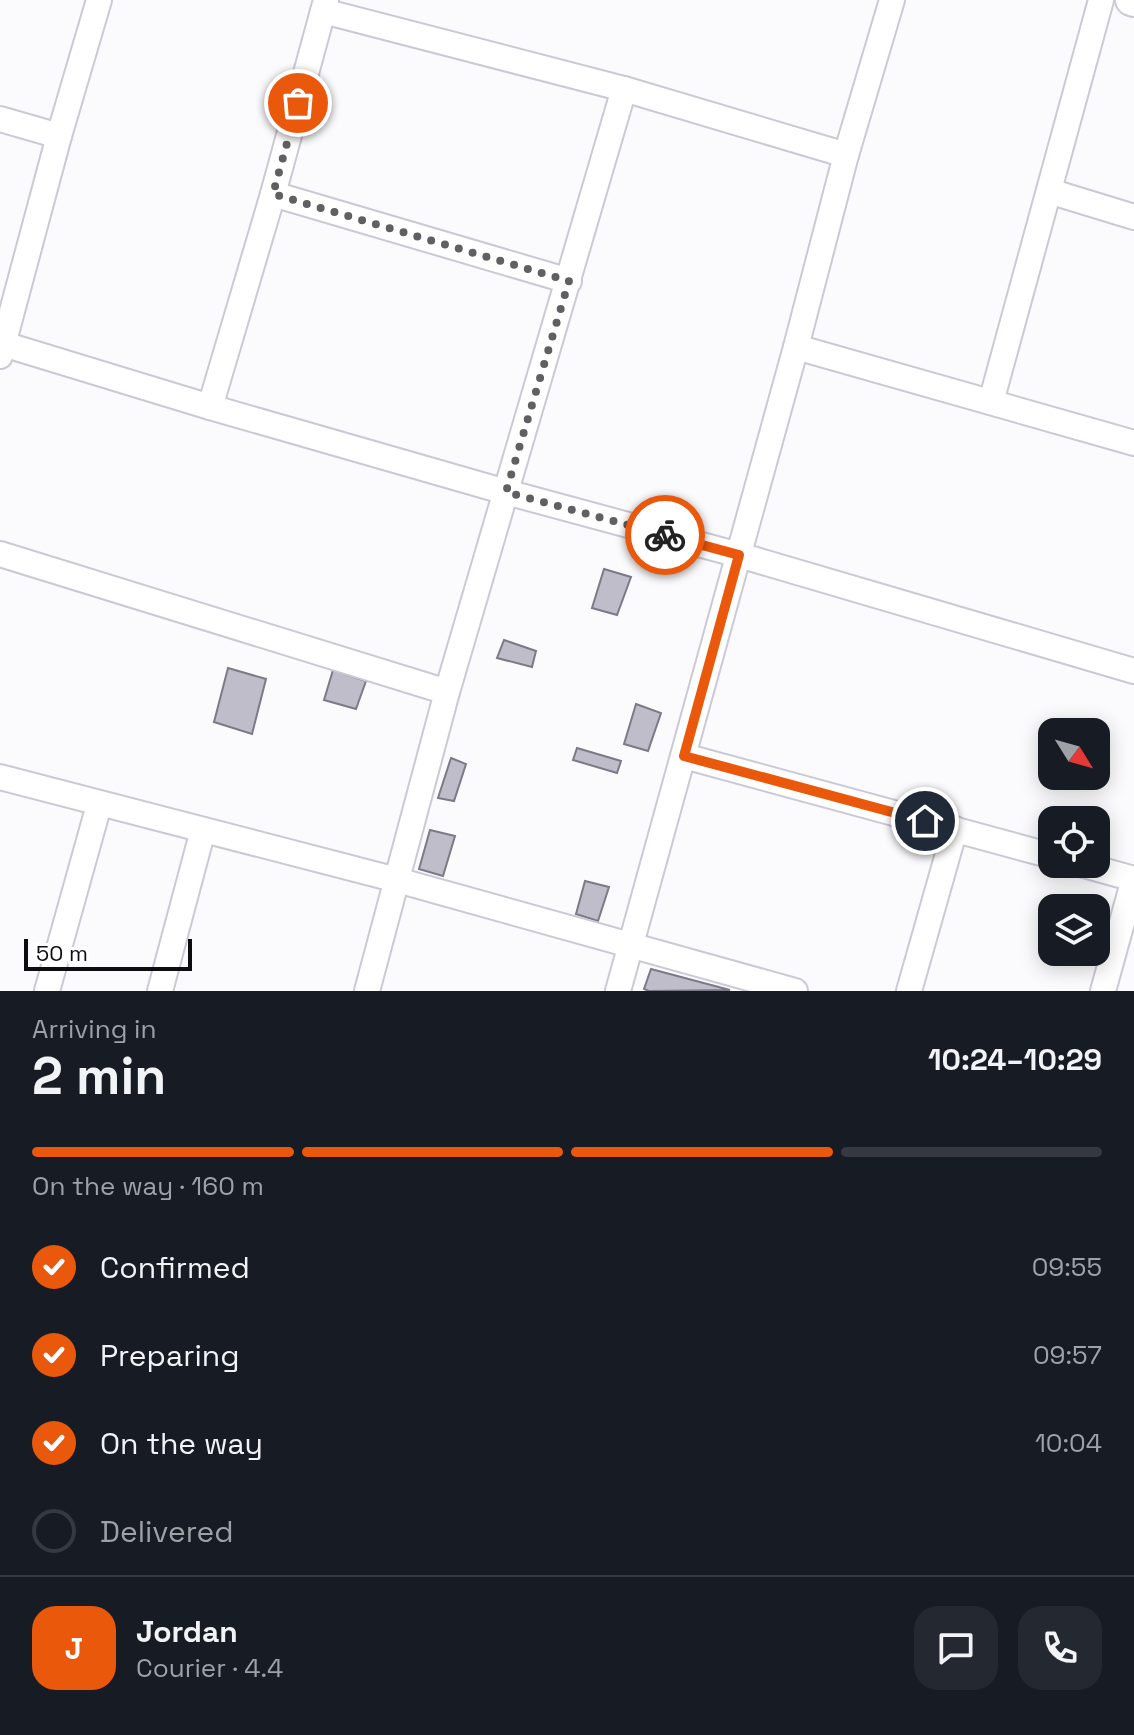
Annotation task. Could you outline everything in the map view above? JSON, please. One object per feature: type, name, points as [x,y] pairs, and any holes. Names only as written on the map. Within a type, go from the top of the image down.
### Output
[{"type":"street","points":[[99,0],[1,348],[739,555],[1134,671]]},
{"type":"street","points":[[618,991],[846,155],[892,0]]},
{"type":"street","points":[[991,402],[1101,0]]},
{"type":"street","points":[[210,407],[324,6],[624,89],[846,155]]},
{"type":"street","points":[[367,991],[447,692],[624,89]]},
{"type":"street","points":[[0,119],[59,136]]},
{"type":"street","points":[[1049,191],[1134,217]]},
{"type":"street","points":[[273,194],[569,281]]},
{"type":"street","points":[[796,347],[1134,443]]},
{"type":"street","points":[[0,554],[447,692]]},
{"type":"street","points":[[684,756],[1038,852]]},
{"type":"street","points":[[0,777],[397,880],[795,991]]},
{"type":"street","points":[[47,991],[99,805]]},
{"type":"street","points":[[909,991],[955,829]]},
{"type":"street","points":[[160,991],[203,830]]},
{"type":"street","points":[[1103,991],[1134,879],[1110,872]]},
{"type":"building","points":[[604,569],[631,577],[617,615],[592,608]]},
{"type":"building","points":[[504,640],[536,651],[532,667],[497,658]]},
{"type":"building","points":[[228,668],[266,679],[252,734],[214,722]]},
{"type":"building","points":[[333,670],[366,681],[356,709],[324,700]]},
{"type":"building","points":[[636,704],[661,713],[648,751],[624,744]]},
{"type":"building","points":[[577,748],[621,761],[617,773],[573,760]]},
{"type":"building","points":[[451,758],[466,764],[454,801],[438,798]]},
{"type":"building","points":[[430,830],[455,836],[443,876],[419,869]]},
{"type":"building","points":[[585,881],[609,887],[598,921],[576,914]]},
{"type":"building","points":[[651,969],[730,990],[649,991],[644,989]]},
{"type":"way so far","points":[[298,103],[273,194],[569,281],[506,492],[665,535]]},
{"type":"route","points":[[665,535],[739,555],[684,756],[925,821]]}]
